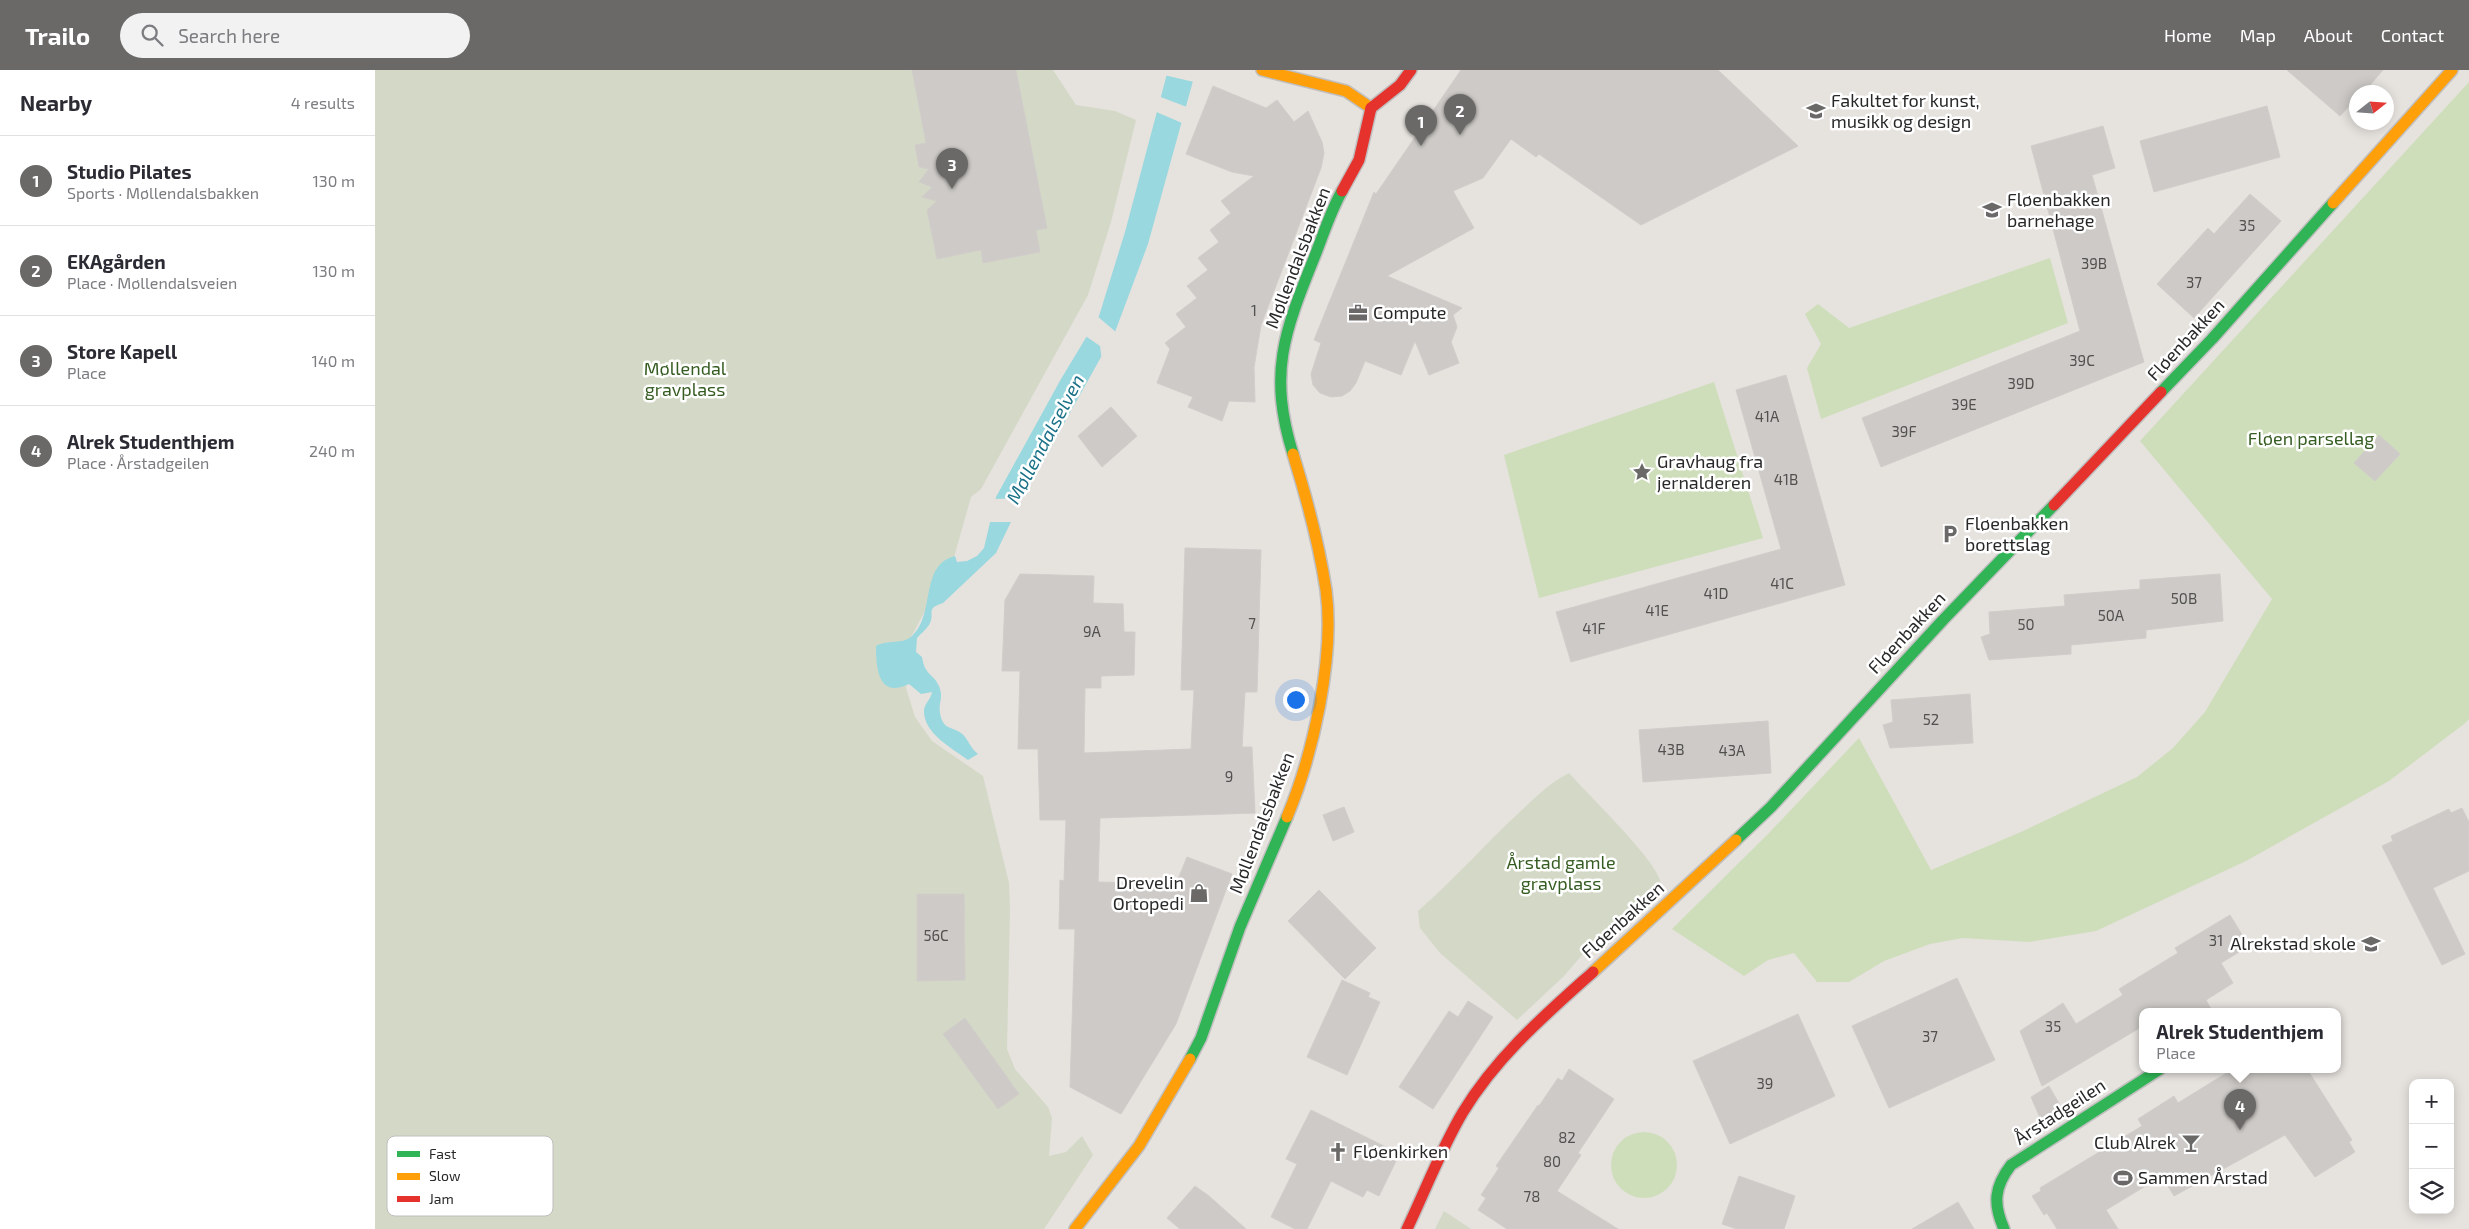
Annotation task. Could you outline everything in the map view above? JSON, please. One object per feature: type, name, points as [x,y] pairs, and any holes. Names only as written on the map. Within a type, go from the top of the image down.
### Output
[{"type":"street","points":[[1262,70],[1346,91],[1371,108],[1401,85],[1411,70]]},
{"type":"street","name":"Fløenbakken","points":[[1407,1229],[1463,1112],[1501,1059],[1527,1031],[1645,925],[1771,807],[1943,620],[2205,346],[2453,70]]},
{"type":"street","name":"Møllendalsbakken","points":[[1075,1229],[1139,1146],[1201,1038],[1240,927],[1295,797],[1315,728],[1325,669],[1327,633],[1320,551],[1287,435],[1279,383],[1284,342],[1291,316],[1338,198],[1359,160],[1371,108]]},
{"type":"street","name":"Årstadgeilen","points":[[2004,1229],[1999,1219],[1995,1196],[1998,1181],[2011,1165],[2154,1073]]},
{"type":"green space","name":"Møllendal gravplass","points":[[375,70],[1053,70],[1076,105],[1115,111],[1136,120],[1111,222],[1088,295],[981,489],[971,497],[947,582],[926,609],[910,639],[906,688],[915,717],[932,741],[983,776],[1009,883],[1007,1049],[1015,1069],[1048,1107],[1052,1118],[1049,1156],[1066,1152],[1082,1136],[1093,1155],[1044,1229],[375,1229]]},
{"type":"green space","name":"Fløen parsellag","points":[[2469,82],[2469,719],[2389,781],[2246,861],[2096,931],[2029,942],[1963,938],[1930,944],[1884,961],[1849,982],[1817,982],[1794,953],[1768,960],[1744,976],[1672,929],[1768,834],[1859,738],[1931,870],[2021,832],[2137,777],[2173,748],[2205,712],[2272,599],[2140,441]]},
{"type":"green space","points":[[2050,258],[2068,323],[1821,419],[1807,368],[1821,344],[1805,314],[1818,304],[1849,328]]},
{"type":"green space","points":[[1714,382],[1763,538],[1539,598],[1504,455]]},
{"type":"green space","name":"Årstad gamle gravplass","points":[[1569,773],[1635,843],[1656,872],[1661,883],[1608,935],[1595,940],[1564,976],[1517,1020],[1440,953],[1420,928],[1418,911],[1534,799],[1550,785]]},
{"type":"green space","points":[[1644,1132],[1657,1135],[1667,1142],[1674,1152],[1677,1165],[1674,1178],[1667,1188],[1657,1195],[1644,1198],[1631,1195],[1621,1188],[1614,1178],[1611,1165],[1614,1152],[1621,1142],[1631,1135]]},
{"type":"green space","points":[[1444,1211],[1471,1229],[1435,1229]]},
{"type":"water","name":"Møllendalselven","points":[[1168,70],[1196,70],[1148,244],[1115,332],[1023,497],[996,553],[943,603],[932,609],[929,625],[917,638],[916,652],[922,657],[925,668],[939,686],[941,718],[943,722],[963,735],[978,754],[968,760],[947,745],[928,726],[924,710],[932,692],[921,694],[909,684],[899,688],[885,684],[878,672],[876,646],[908,639],[912,636],[919,627],[924,615],[936,569],[944,561],[955,556],[957,562],[967,561],[977,556],[984,548],[996,497],[1061,379],[1099,316],[1125,232]]},
{"type":"pier","points":[[1165,70],[1198,70],[1194,82],[1164,75]]},
{"type":"pier","points":[[1158,96],[1187,107],[1182,123],[1154,111]]},
{"type":"pier","points":[[1096,315],[1117,333],[1102,361],[1100,346],[1084,335]]},
{"type":"pier","points":[[1025,498],[1012,522],[988,522],[993,499]]},
{"type":"building","points":[[912,70],[1016,70],[1047,228],[1036,230],[1040,252],[983,263],[981,250],[937,259],[927,210],[937,201],[922,197],[932,187],[919,182],[929,169],[919,167],[915,145],[926,143]]},
{"type":"building","points":[[1461,70],[1718,70],[1798,146],[1641,225],[1539,154],[1536,157],[1511,139],[1483,178],[1453,191],[1474,228],[1387,276],[1462,308],[1453,315],[1457,327],[1451,342],[1459,363],[1429,375],[1415,341],[1401,375],[1365,361],[1356,383],[1350,391],[1342,396],[1331,397],[1320,393],[1313,385],[1311,374],[1321,343],[1314,340],[1374,192],[1376,194]]},
{"type":"building","points":[[2287,70],[2383,70],[2370,85],[2349,85],[2349,106],[2340,116]]},
{"type":"building","points":[[1213,86],[1266,108],[1277,100],[1294,122],[1308,111],[1322,142],[1324,153],[1321,168],[1261,325],[1254,367],[1255,402],[1229,401],[1222,421],[1188,407],[1193,397],[1157,383],[1170,349],[1165,343],[1186,327],[1176,314],[1197,298],[1187,286],[1208,270],[1198,258],[1219,242],[1210,230],[1231,213],[1221,201],[1254,176],[1232,172],[1186,154]]},
{"type":"building","points":[[2267,106],[2280,157],[2154,192],[2140,141]]},
{"type":"building","points":[[2103,126],[2115,168],[2092,175],[2144,362],[1881,467],[1862,418],[2080,331],[2031,146]]},
{"type":"building","points":[[2250,194],[2281,221],[2194,318],[2157,284],[2208,228],[2214,234]]},
{"type":"building","points":[[1786,375],[1845,585],[1571,662],[1556,612],[1781,549],[1736,390]]},
{"type":"building","points":[[1111,407],[1137,436],[1102,467],[1078,436]]},
{"type":"building","points":[[2379,435],[2400,454],[2375,481],[2354,463]]},
{"type":"building","points":[[1185,548],[1261,550],[1257,692],[1245,692],[1242,747],[1252,747],[1255,813],[1100,818],[1098,882],[1176,884],[1187,857],[1232,874],[1176,1024],[1121,1114],[1070,1087],[1075,929],[1059,929],[1060,880],[1064,881],[1066,820],[1040,820],[1038,749],[1018,749],[1020,671],[1002,671],[1005,600],[1020,574],[1094,576],[1093,603],[1123,604],[1124,632],[1135,632],[1134,675],[1101,676],[1101,688],[1085,688],[1084,753],[1191,749],[1194,690],[1181,690]]},
{"type":"building","points":[[2220,574],[2223,621],[2146,630],[2146,638],[2071,645],[2071,654],[1989,660],[1981,637],[1990,634],[1989,612],[2065,606],[2064,595],[2140,589],[2140,580]]},
{"type":"building","points":[[1970,694],[1973,743],[1890,748],[1883,725],[1893,722],[1891,700]]},
{"type":"building","points":[[1768,721],[1771,773],[1643,782],[1639,730]]},
{"type":"building","points":[[1344,807],[1354,832],[1333,841],[1323,815]]},
{"type":"building","points":[[2462,808],[2469,822],[2469,871],[2433,888],[2465,954],[2442,965],[2382,846],[2393,841],[2391,836],[2449,809],[2451,813]]},
{"type":"building","points":[[1319,890],[1376,948],[1345,979],[1288,921]]},
{"type":"building","points":[[917,894],[964,894],[965,980],[917,981]]},
{"type":"building","points":[[2230,915],[2249,946],[2221,963],[2233,983],[2206,1000],[2210,1008],[2139,1008],[2139,1028],[2042,1086],[2020,1031],[2063,1003],[2076,1024],[2123,995],[2119,989],[2178,953],[2175,948]]},
{"type":"building","points":[[1957,978],[1995,1060],[1889,1108],[1852,1026]]},
{"type":"building","points":[[1342,980],[1370,993],[1368,997],[1380,1002],[1347,1075],[1307,1057]]},
{"type":"building","points":[[1468,1001],[1493,1017],[1433,1109],[1399,1087],[1449,1011],[1458,1017]]},
{"type":"building","points":[[1798,1014],[1835,1096],[1730,1144],[1693,1061]]},
{"type":"building","points":[[965,1018],[1019,1094],[998,1109],[943,1034]]},
{"type":"building","points":[[1569,1069],[1614,1099],[1578,1153],[1581,1155],[1557,1191],[1618,1229],[1507,1229],[1478,1210],[1486,1198],[1481,1195],[1499,1168],[1496,1166],[1538,1105],[1558,1078],[1562,1081]]},
{"type":"building","points":[[2227,1073],[2310,1073],[2352,1140],[2349,1142],[2355,1152],[2315,1177],[2285,1135],[2174,1196],[2162,1176],[2106,1210],[2118,1229],[2057,1229],[2047,1213],[2044,1215],[2032,1196],[2041,1191],[2040,1188],[2142,1126],[2138,1119],[2174,1096],[2178,1103]]},
{"type":"building","points":[[2049,1086],[2061,1107],[2041,1120],[2031,1097]]},
{"type":"building","name":"Fløenkirken","points":[[1311,1110],[1388,1148],[1384,1156],[1396,1161],[1379,1196],[1367,1190],[1363,1197],[1331,1181],[1307,1229],[1295,1229],[1271,1217],[1297,1164],[1286,1159]]},
{"type":"building","points":[[1739,1176],[1795,1196],[1784,1229],[1737,1229],[1722,1224]]},
{"type":"building","points":[[1195,1186],[1246,1229],[1180,1229],[1167,1218]]},
{"type":"building","points":[[1958,1202],[1974,1229],[1912,1229]]},
{"type":"traffic: fast","points":[[1293,454],[1285,425],[1282,400],[1281,376],[1283,354],[1295,309],[1330,216],[1342,191]]},
{"type":"traffic: fast","points":[[2161,392],[2212,339],[2333,203]]},
{"type":"traffic: fast","points":[[1736,840],[1771,807],[1943,620],[2054,505]]},
{"type":"traffic: fast","points":[[1190,1059],[1201,1038],[1240,927],[1287,817]]},
{"type":"traffic: fast","points":[[2004,1229],[1998,1212],[1997,1196],[2001,1181],[2011,1165],[2154,1073]]},
{"type":"traffic: slow","points":[[1262,70],[1346,91],[1371,108]]},
{"type":"traffic: slow","points":[[2333,203],[2452,70]]},
{"type":"traffic: slow","points":[[1287,817],[1305,765],[1320,705],[1327,645],[1328,616],[1320,556],[1293,454]]},
{"type":"traffic: slow","points":[[1593,972],[1736,840]]},
{"type":"traffic: slow","points":[[1075,1229],[1139,1146],[1190,1059]]},
{"type":"traffic: jam","points":[[1371,108],[1400,85],[1411,70]]},
{"type":"traffic: jam","points":[[1342,191],[1359,160],[1371,108]]},
{"type":"traffic: jam","points":[[2054,505],[2161,392]]},
{"type":"traffic: jam","points":[[1407,1229],[1448,1140],[1476,1092],[1506,1054],[1593,972]]},
{"type":"place","name":"Fakultet for kunst, musikk og design","points":[[1816,111]]},
{"type":"place","name":"EKAgården","points":[[1460,135]]},
{"type":"place","name":"Studio Pilates","points":[[1421,146]]},
{"type":"place","name":"Store Kapell","points":[[952,189]]},
{"type":"place","name":"Fløenbakken barnehage","points":[[1992,210]]},
{"type":"place","name":"Compute","points":[[1358,313]]},
{"type":"place","name":"Gravhaug fra jernalderen","points":[[1642,472]]},
{"type":"place","name":"Fløenbakken borettslag","points":[[1950,534]]},
{"type":"place","name":"Drevelin Ortopedi","points":[[1199,893]]},
{"type":"place","name":"Alrekstad skole","points":[[2371,944]]},
{"type":"place","name":"Alrek Studenthjem","points":[[2240,1130]]},
{"type":"place","name":"Club Alrek","points":[[2191,1143]]},
{"type":"place","name":"Fløenkirken","points":[[1338,1152]]},
{"type":"place","name":"Sammen Årstad","points":[[2123,1178]]}]
